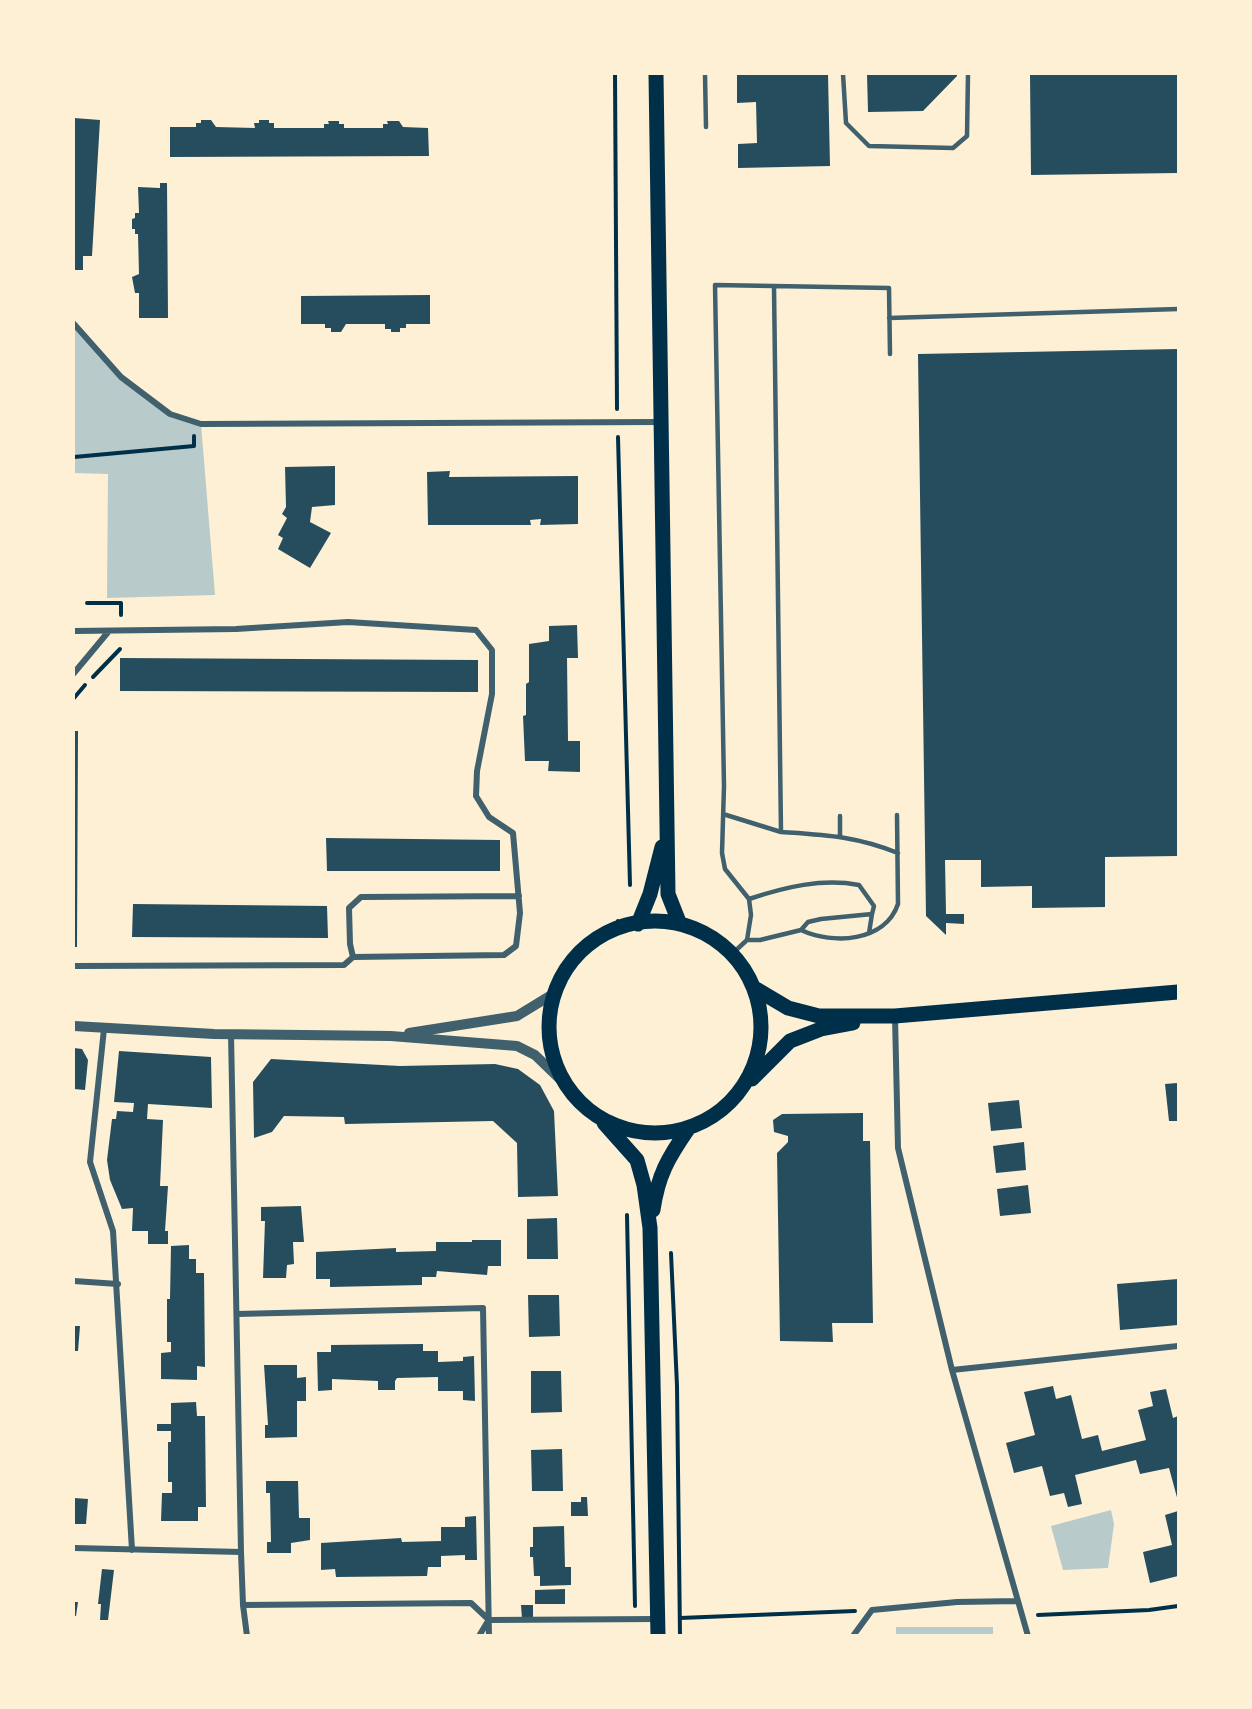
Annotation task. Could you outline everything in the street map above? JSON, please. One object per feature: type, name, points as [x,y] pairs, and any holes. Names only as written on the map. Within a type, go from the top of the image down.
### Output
[{"type":"main road","points":[[656,74],[668,894],[679,922]]},
{"type":"main road","points":[[638,924],[650,894],[667,830]]},
{"type":"main road","points":[[658,1635],[650,1228],[644,1185],[637,1160],[603,1120],[581,1104],[565,1084],[555,1063],[549,1040],[549,1017],[553,994],[576,955],[589,942],[617,923],[679,922],[705,931],[733,953],[746,970],[756,989],[763,1023],[758,1057],[744,1088]]},
{"type":"main road","points":[[756,989],[788,1008],[819,1016],[895,1016],[1179,992]]},
{"type":"main road","points":[[603,1120],[640,1132],[659,1134],[688,1129],[719,1113],[790,1041],[821,1029],[895,1016]]},
{"type":"main road","points":[[650,1228],[657,1185],[665,1161],[688,1129]]},
{"type":"street","points":[[74,324],[121,377],[170,414],[201,424],[660,422]]},
{"type":"street","points":[[74,631],[236,629],[348,622],[476,630],[492,650],[492,694],[477,771],[476,796],[489,817],[513,833],[520,913],[516,946],[504,955],[353,957],[344,965],[74,966]]},
{"type":"street","points":[[74,673],[109,631]]},
{"type":"street","points":[[353,957],[350,944],[349,908],[360,897],[519,896]]},
{"type":"street","points":[[391,1036],[517,1016],[553,994]]},
{"type":"street","points":[[895,1016],[898,1148],[952,1370],[1028,1635]]},
{"type":"street","points":[[74,1026],[231,1034],[391,1036],[517,1046],[535,1055],[565,1084]]},
{"type":"street","points":[[104,1029],[90,1162],[113,1231],[118,1284],[132,1550]]},
{"type":"street","points":[[231,1034],[243,1605],[247,1635]]},
{"type":"street","points":[[74,1281],[118,1284]]},
{"type":"street","points":[[237,1314],[483,1308],[489,1635]]},
{"type":"street","points":[[952,1370],[1179,1347]]},
{"type":"street","points":[[74,1548],[242,1552]]},
{"type":"street","points":[[853,1635],[872,1610],[957,1602],[1018,1601]]},
{"type":"street","points":[[243,1605],[471,1603],[489,1620],[658,1619]]},
{"type":"street","points":[[479,1635],[489,1620]]},
{"type":"lane","points":[[705,74],[706,128]]},
{"type":"lane","points":[[843,74],[846,123],[869,146],[953,148],[967,136],[968,74]]},
{"type":"lane","points":[[733,953],[747,940],[751,915],[749,899],[725,869],[722,853],[715,285],[889,288],[890,354]]},
{"type":"lane","points":[[774,287],[781,832]]},
{"type":"lane","points":[[890,318],[1179,309]]},
{"type":"lane","points":[[723,814],[781,832],[840,835],[866,840],[898,853]]},
{"type":"lane","points":[[801,930],[814,936],[832,939],[876,932],[893,918],[898,904],[897,815]]},
{"type":"lane","points":[[840,816],[840,835]]},
{"type":"lane","points":[[749,899],[800,885],[840,881],[859,885],[874,906],[869,933]]},
{"type":"lane","points":[[747,940],[760,940],[801,930],[808,922],[821,919],[872,914]]},
{"type":"path","points":[[615,74],[618,422],[632,857],[630,889]]},
{"type":"path","points":[[74,457],[194,447],[194,421]]},
{"type":"path","points":[[87,603],[121,603],[121,615]]},
{"type":"path","points":[[74,698],[120,648]]},
{"type":"path","points":[[627,1207],[635,1619]]},
{"type":"path","points":[[670,1246],[674,1286],[680,1635]]},
{"type":"path","points":[[1018,1601],[1040,1616],[1179,1605]]},
{"type":"path","points":[[658,1619],[872,1610]]},
{"type":"shaded area","points":[[74,324],[121,377],[170,414],[201,424],[215,595],[107,598],[108,474],[74,473]]},
{"type":"shaded area","points":[[1111,1510],[1114,1524],[1108,1568],[1063,1570],[1051,1526]]},
{"type":"shaded area","points":[[896,1627],[993,1627],[993,1635],[896,1635]]},
{"type":"building","points":[[737,74],[828,74],[830,166],[738,168],[738,144],[757,143],[756,102],[737,103]]},
{"type":"building","points":[[867,74],[957,74],[957,76],[923,111],[868,112]]},
{"type":"building","points":[[1030,74],[1178,74],[1178,173],[1031,175]]},
{"type":"building","points":[[74,118],[100,120],[92,256],[83,256],[83,270],[74,270]]},
{"type":"building","points":[[201,120],[211,120],[216,127],[255,128],[254,123],[259,123],[259,120],[269,120],[269,123],[274,123],[274,128],[324,128],[324,124],[329,124],[328,121],[339,121],[339,124],[344,124],[344,128],[383,128],[383,124],[388,124],[387,121],[399,121],[403,127],[428,128],[429,156],[170,157],[170,127],[196,127],[196,123],[201,123]]},
{"type":"building","points":[[160,183],[167,183],[168,318],[139,318],[139,293],[135,293],[132,277],[139,274],[138,234],[135,234],[135,229],[132,229],[132,219],[135,218],[135,213],[139,213],[138,187],[160,188]]},
{"type":"building","points":[[430,295],[430,324],[406,324],[406,328],[400,328],[400,332],[385,329],[385,324],[346,324],[341,332],[331,332],[331,328],[325,328],[325,324],[301,324],[301,296]]},
{"type":"building","points":[[1178,349],[1178,856],[1105,857],[1105,907],[1032,908],[1032,886],[981,887],[981,860],[945,860],[946,914],[964,914],[964,924],[946,923],[946,935],[926,916],[918,354]]},
{"type":"building","points":[[335,466],[335,505],[312,507],[310,522],[331,533],[310,568],[278,549],[283,538],[278,535],[287,518],[282,514],[286,507],[285,467]]},
{"type":"building","points":[[450,471],[449,477],[578,476],[578,524],[540,525],[541,519],[530,520],[531,525],[428,525],[427,472]]},
{"type":"building","points":[[577,625],[578,658],[567,658],[568,741],[580,741],[580,772],[548,771],[549,761],[525,761],[523,716],[526,715],[526,684],[529,682],[529,644],[549,641],[549,626]]},
{"type":"building","points":[[120,658],[478,660],[478,692],[120,691]]},
{"type":"building","points":[[74,731],[78,731],[77,947],[74,947]]},
{"type":"building","points":[[326,838],[500,840],[500,871],[327,871]]},
{"type":"building","points":[[133,904],[327,906],[328,938],[132,937]]},
{"type":"building","points":[[74,1048],[82,1049],[88,1060],[85,1090],[74,1089]]},
{"type":"building","points":[[119,1051],[211,1057],[212,1108],[148,1104],[147,1119],[163,1120],[160,1186],[168,1186],[165,1231],[168,1231],[168,1244],[148,1244],[148,1231],[132,1231],[133,1208],[122,1209],[110,1180],[107,1160],[112,1119],[116,1119],[117,1111],[133,1112],[134,1103],[114,1102]]},
{"type":"building","points":[[271,1059],[400,1066],[495,1064],[518,1069],[540,1085],[554,1111],[558,1196],[518,1197],[517,1143],[493,1121],[345,1124],[344,1117],[284,1116],[272,1132],[254,1138],[253,1082]]},
{"type":"building","points":[[1177,1083],[1178,1121],[1169,1121],[1165,1084]]},
{"type":"building","points":[[1019,1100],[1022,1128],[991,1131],[988,1103]]},
{"type":"building","points":[[863,1113],[863,1141],[870,1141],[873,1323],[832,1323],[833,1342],[780,1341],[777,1153],[788,1142],[788,1136],[774,1132],[773,1120],[782,1114]]},
{"type":"building","points":[[1024,1142],[1026,1170],[996,1173],[993,1146]]},
{"type":"building","points":[[1028,1185],[1031,1213],[1000,1216],[997,1189]]},
{"type":"building","points":[[301,1206],[304,1242],[293,1242],[294,1264],[287,1265],[286,1278],[263,1278],[265,1221],[261,1221],[261,1207]]},
{"type":"building","points":[[557,1218],[558,1259],[527,1259],[527,1219]]},
{"type":"building","points":[[472,1240],[501,1240],[501,1266],[488,1266],[487,1275],[437,1271],[436,1277],[422,1277],[422,1285],[330,1287],[330,1279],[316,1279],[316,1252],[396,1248],[396,1252],[436,1251],[436,1242],[472,1242]]},
{"type":"building","points":[[189,1245],[189,1259],[196,1259],[196,1273],[204,1273],[205,1367],[197,1366],[197,1380],[161,1379],[161,1353],[171,1352],[171,1342],[167,1342],[167,1299],[170,1299],[171,1246]]},
{"type":"building","points":[[1178,1279],[1178,1325],[1120,1330],[1117,1284]]},
{"type":"building","points":[[528,1295],[559,1295],[560,1336],[529,1337]]},
{"type":"building","points":[[74,1326],[80,1326],[78,1351],[74,1351]]},
{"type":"building","points":[[423,1344],[423,1351],[438,1351],[438,1362],[463,1361],[463,1357],[474,1356],[475,1401],[463,1400],[463,1391],[438,1391],[438,1377],[397,1378],[395,1390],[378,1390],[378,1381],[332,1379],[332,1390],[318,1391],[317,1352],[331,1352],[331,1345]]},
{"type":"building","points":[[264,1365],[297,1365],[297,1378],[306,1377],[306,1401],[297,1401],[297,1437],[265,1438],[265,1425],[268,1425]]},
{"type":"building","points":[[531,1371],[561,1371],[562,1412],[531,1413]]},
{"type":"building","points":[[1053,1386],[1056,1399],[1071,1395],[1082,1439],[1098,1435],[1102,1451],[1146,1440],[1138,1410],[1153,1406],[1150,1392],[1166,1389],[1173,1418],[1178,1416],[1178,1501],[1169,1468],[1140,1474],[1136,1460],[1075,1475],[1082,1504],[1068,1507],[1064,1493],[1050,1496],[1042,1466],[1014,1473],[1006,1443],[1035,1435],[1024,1392]]},
{"type":"building","points":[[196,1402],[197,1416],[205,1416],[206,1507],[198,1507],[198,1521],[161,1521],[162,1493],[172,1493],[172,1482],[168,1482],[168,1442],[171,1442],[171,1431],[157,1431],[157,1424],[171,1424],[171,1403]]},
{"type":"building","points":[[562,1449],[563,1491],[532,1491],[531,1450]]},
{"type":"building","points":[[266,1481],[298,1481],[299,1518],[310,1518],[310,1540],[291,1543],[291,1553],[267,1553],[267,1542],[271,1542],[270,1493],[266,1493]]},
{"type":"building","points":[[581,1497],[587,1497],[588,1516],[571,1516],[571,1502],[581,1502]]},
{"type":"building","points":[[74,1498],[88,1499],[86,1524],[74,1524]]},
{"type":"building","points":[[1178,1511],[1178,1576],[1150,1583],[1143,1552],[1172,1545],[1165,1515]]},
{"type":"building","points":[[476,1516],[477,1560],[465,1560],[465,1555],[441,1556],[441,1567],[428,1567],[427,1576],[336,1577],[335,1569],[321,1570],[321,1543],[401,1538],[402,1542],[441,1541],[441,1527],[465,1527],[465,1517]]},
{"type":"building","points":[[564,1526],[565,1567],[571,1567],[571,1585],[540,1586],[540,1576],[534,1576],[533,1557],[530,1557],[530,1547],[533,1547],[533,1527]]},
{"type":"building","points":[[102,1569],[114,1570],[108,1620],[100,1620],[101,1604],[98,1604]]},
{"type":"building","points":[[565,1589],[565,1604],[535,1604],[535,1590]]},
{"type":"building","points":[[74,1602],[78,1602],[76,1616],[74,1616]]},
{"type":"building","points":[[521,1605],[533,1605],[533,1619],[522,1619]]}]
